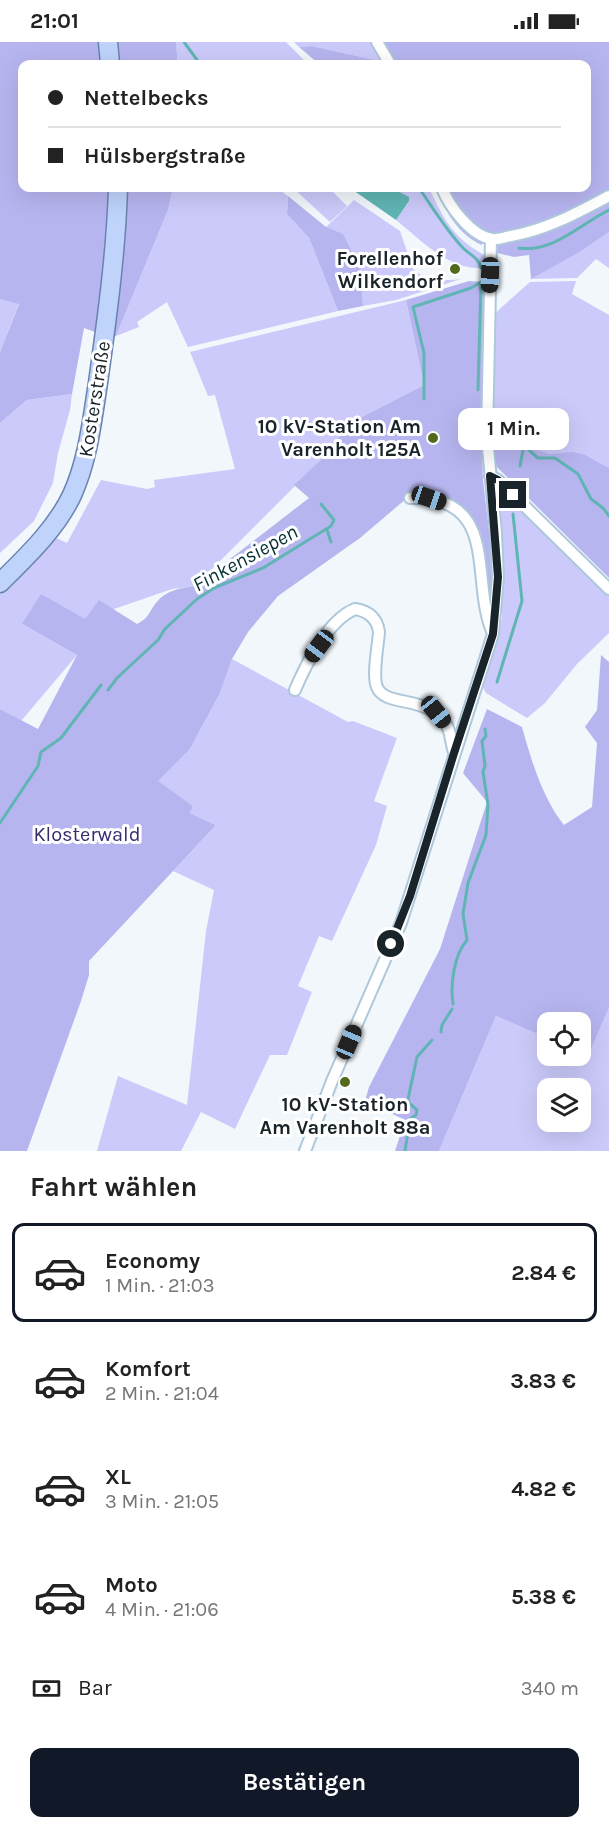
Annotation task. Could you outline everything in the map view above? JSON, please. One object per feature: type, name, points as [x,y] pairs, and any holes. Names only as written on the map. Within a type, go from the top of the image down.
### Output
[{"type":"main road","points":[[108,42],[110,60]]},
{"type":"main road","points":[[116,42],[117,60]]},
{"type":"main road","name":"Kosterstraße","points":[[0,583],[49,532],[72,496],[82,471],[91,427],[105,329],[117,223],[118,192]]},
{"type":"street","points":[[377,42],[388,60]]},
{"type":"street","points":[[444,192],[465,224],[491,239],[531,232],[572,216],[609,196]]},
{"type":"street","points":[[305,1151],[332,1081],[400,923],[493,634],[498,577],[487,425],[491,239]]},
{"type":"street","points":[[490,476],[498,480],[609,589]]},
{"type":"street","points":[[410,498],[429,498],[445,504],[465,518],[476,538],[481,558],[486,618],[493,634]]},
{"type":"street","points":[[295,690],[311,656],[342,616],[355,609],[369,613],[378,625],[379,632],[376,686],[380,692],[390,698],[427,706],[436,712],[447,726],[454,753]]},
{"type":"shaded area","points":[[176,42],[286,42],[304,60],[178,60]]},
{"type":"shaded area","points":[[294,42],[370,42],[383,60],[312,46],[299,47]]},
{"type":"shaded area","points":[[172,192],[282,192],[288,196],[287,214],[309,238],[338,311],[188,347],[167,302],[137,322],[139,327],[116,336],[168,210]]},
{"type":"shaded area","points":[[297,192],[333,192],[347,206],[330,222]]},
{"type":"shaded area","points":[[356,192],[400,192],[409,197],[409,201],[396,220]]},
{"type":"shaded area","points":[[397,192],[431,192],[456,234],[484,255],[486,268],[473,268],[448,260],[396,220],[409,201]]},
{"type":"shaded area","points":[[354,200],[400,231],[413,269],[418,273],[436,279],[461,279],[396,300],[363,306],[361,271],[326,227]]},
{"type":"shaded area","points":[[609,232],[609,268],[596,259],[577,278],[530,279],[580,252]]},
{"type":"shaded area","points":[[576,281],[572,294],[609,315],[609,468],[586,455],[550,454],[531,448],[523,439],[490,414],[493,315],[530,282]]},
{"type":"shaded area","points":[[0,299],[19,303],[0,352]]},
{"type":"shaded area","points":[[406,300],[424,385],[350,423],[323,458],[195,586],[172,589],[85,619],[22,624],[77,655],[21,721],[0,709],[0,590],[52,536],[67,543],[101,480],[147,489],[155,487],[154,480],[235,469],[215,395],[208,396],[190,352]]},
{"type":"shaded area","points":[[72,394],[53,483],[34,521],[0,553],[0,423],[27,400]]},
{"type":"shaded area","points":[[503,497],[522,507],[609,594],[609,633],[577,664],[545,703],[527,718],[486,693],[482,686],[502,619],[501,533],[495,503]]},
{"type":"shaded area","points":[[232,659],[348,722],[353,721],[397,738],[374,801],[387,806],[376,845],[332,941],[319,936],[298,986],[312,992],[287,1055],[270,1055],[235,1129],[201,1112],[181,1151],[97,1151],[118,1076],[187,1105],[206,931],[214,890],[173,871],[216,825],[190,813],[193,806],[157,781],[190,749],[220,693]]},
{"type":"shaded area","points":[[609,1008],[609,1151],[439,1151],[496,1016],[537,1034],[537,1066],[591,1066],[591,1047]]},
{"type":"green space","points":[[0,42],[176,42],[178,60],[18,60],[18,192],[172,192],[168,210],[116,336],[111,338],[84,328],[72,394],[27,400],[0,423],[0,352],[19,304],[0,299]]},
{"type":"green space","points":[[382,42],[609,42],[609,232],[580,252],[531,279],[529,255],[514,257],[497,253],[499,237],[482,229],[468,218],[456,205],[450,192],[591,192],[591,60],[392,60]]},
{"type":"green space","points":[[312,46],[375,60],[314,60],[299,47]]},
{"type":"green space","points":[[437,192],[442,192],[483,241],[482,245],[459,229]]},
{"type":"green space","points":[[288,196],[326,227],[343,234],[361,271],[363,306],[338,311],[309,238],[287,214]]},
{"type":"green space","name":"Klosterwald","points":[[469,281],[484,282],[481,419],[483,480],[492,556],[491,609],[488,608],[485,556],[479,529],[461,508],[420,487],[360,538],[278,596],[248,632],[232,659],[220,693],[190,749],[158,781],[193,806],[190,813],[216,825],[89,961],[89,975],[81,1001],[27,1151],[0,1151],[0,709],[38,729],[77,655],[22,624],[41,594],[85,619],[99,600],[137,624],[147,617],[164,595],[195,586],[309,498],[294,485],[323,458],[350,423],[424,385],[406,300]]},
{"type":"green space","points":[[503,411],[532,448],[550,454],[573,452],[586,455],[609,468],[609,578],[497,467],[490,439],[490,414]]},
{"type":"green space","points":[[601,655],[609,662],[609,1008],[591,1048],[591,1012],[537,1012],[537,1034],[496,1016],[439,1151],[395,1151],[405,1120],[365,1101],[369,1087],[440,949],[487,802],[463,773],[487,709],[522,727],[544,791],[564,825],[592,807],[597,743],[585,727],[597,710]]},
{"type":"waterway","points":[[184,42],[197,60]]},
{"type":"waterway","points":[[422,192],[451,234],[476,259],[481,268]]},
{"type":"waterway","points":[[519,248],[531,248],[555,242],[609,210]]},
{"type":"waterway","points":[[478,390],[481,282]]},
{"type":"waterway","name":"Finkensiepen","points":[[424,399],[424,353],[413,307],[471,288],[481,282]]},
{"type":"waterway","points":[[503,418],[510,430],[538,458],[555,458],[578,474],[591,499],[609,516]]},
{"type":"waterway","points":[[519,442],[523,450],[520,466]]},
{"type":"waterway","name":"Finkensiepen","points":[[108,690],[117,678],[197,599],[214,588],[263,568],[331,526],[334,520],[321,504]]},
{"type":"waterway","points":[[497,682],[522,601],[513,514]]},
{"type":"waterway","points":[[327,530],[331,542]]},
{"type":"waterway","name":"Finkensiepen","points":[[0,823],[38,766],[41,752],[61,738],[101,685]]},
{"type":"waterway","points":[[453,1004],[454,970],[467,940],[463,914],[468,883],[486,835],[488,805],[483,772],[485,766],[482,741],[486,736],[485,729]]},
{"type":"waterway","points":[[441,1032],[442,1025],[452,1009]]},
{"type":"waterway","points":[[405,1151],[410,1119],[416,1115],[417,1110],[408,1099],[417,1057],[432,1040]]},
{"type":"place","name":"Forellenhof Wilkendorf","points":[[455,269]]},
{"type":"place","name":"10 kV-Station Am Varenholt 125A","points":[[433,438]]},
{"type":"place","name":"10 kV-Station Am Varenholt 88a","points":[[345,1082]]},
{"type":"route","points":[[391,944],[410,896],[493,634],[498,577],[490,476],[498,480],[513,495]]}]
